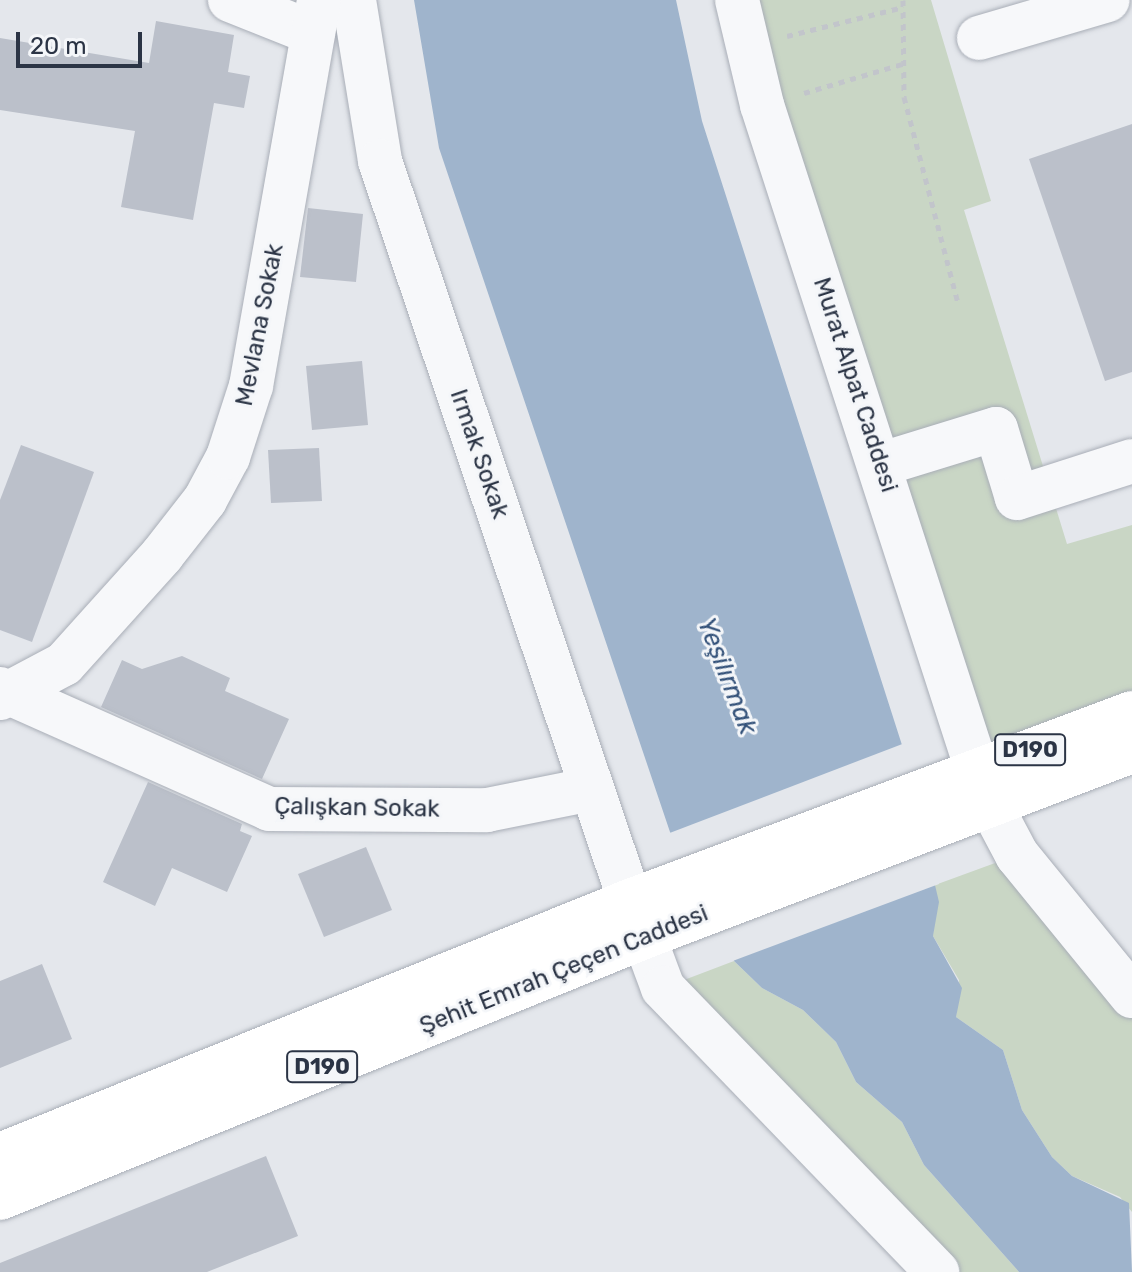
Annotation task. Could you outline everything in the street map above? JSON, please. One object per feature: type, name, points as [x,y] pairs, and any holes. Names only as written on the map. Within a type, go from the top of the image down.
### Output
[{"type":"highway","name":"D190","points":[[984,787],[1132,713]]},
{"type":"highway","name":"Şehit Emrah Çeçen Caddesi","points":[[0,1155],[984,787],[1132,751]]},
{"type":"highway","name":"Şehit Emrah Çeçen Caddesi","points":[[0,1198],[637,919]]},
{"type":"street","points":[[230,0],[316,17]]},
{"type":"street","name":"Irmak Sokak","points":[[354,0],[380,161],[592,789],[663,988],[937,1272]]},
{"type":"street","name":"Murat Alpat Caddesi","points":[[737,0],[745,46],[762,105],[882,464],[984,787],[1017,855],[1132,996]]},
{"type":"street","points":[[979,38],[1108,0]]},
{"type":"street","name":"Mevlana Sokak","points":[[3,693],[64,664],[162,555],[205,500],[228,457],[251,386],[316,17]]},
{"type":"street","points":[[882,464],[996,429],[1017,498],[1132,461]]},
{"type":"street","name":"Çalışkan Sokak","points":[[3,693],[269,809],[487,810],[592,789]]},
{"type":"path","points":[[745,46],[903,4],[902,64],[919,167],[958,303]]},
{"type":"path","points":[[762,105],[902,64]]},
{"type":"green space","points":[[737,0],[931,0],[991,201],[964,210],[1067,544],[1132,525],[1132,713],[977,770]]},
{"type":"green space","points":[[1017,855],[1132,996],[1132,1212],[1120,1197],[1072,1176],[1052,1157],[1022,1110],[1003,1050],[956,1017],[959,980],[933,936],[935,885]]},
{"type":"green space","points":[[734,961],[762,988],[803,1010],[836,1042],[856,1082],[902,1122],[924,1165],[1019,1272],[937,1272],[663,988]]},
{"type":"water","name":"Yeşilırmak","points":[[414,0],[676,0],[702,121],[902,745],[939,902],[933,936],[962,988],[956,1017],[1003,1050],[1022,1110],[1052,1157],[1072,1176],[1129,1203],[1132,1272],[1019,1272],[924,1165],[902,1122],[856,1082],[836,1042],[803,1010],[762,988],[734,961],[670,832],[439,148]]},
{"type":"pier","points":[[905,743],[939,884],[730,962],[667,834]]},
{"type":"building","points":[[156,21],[234,35],[228,72],[250,76],[244,108],[214,103],[193,220],[121,207],[135,131],[0,110],[0,38],[149,63]]},
{"type":"building","points":[[1132,124],[1132,372],[1105,381],[1029,159]]},
{"type":"building","points":[[308,208],[363,214],[356,282],[300,277]]},
{"type":"building","points":[[362,361],[368,425],[312,430],[306,366]]},
{"type":"building","points":[[21,445],[94,472],[32,642],[0,630],[0,500]]},
{"type":"building","points":[[319,448],[322,501],[271,503],[268,450]]},
{"type":"building","points":[[182,656],[230,678],[225,691],[289,719],[262,779],[101,707],[122,660],[142,669]]},
{"type":"building","points":[[148,782],[242,824],[240,831],[252,836],[227,892],[172,868],[155,906],[103,882]]},
{"type":"building","points":[[366,847],[392,910],[324,937],[298,874]]},
{"type":"building","points":[[42,964],[72,1039],[0,1068],[0,981]]},
{"type":"building","points":[[266,1156],[298,1236],[207,1272],[0,1272],[0,1263]]}]
